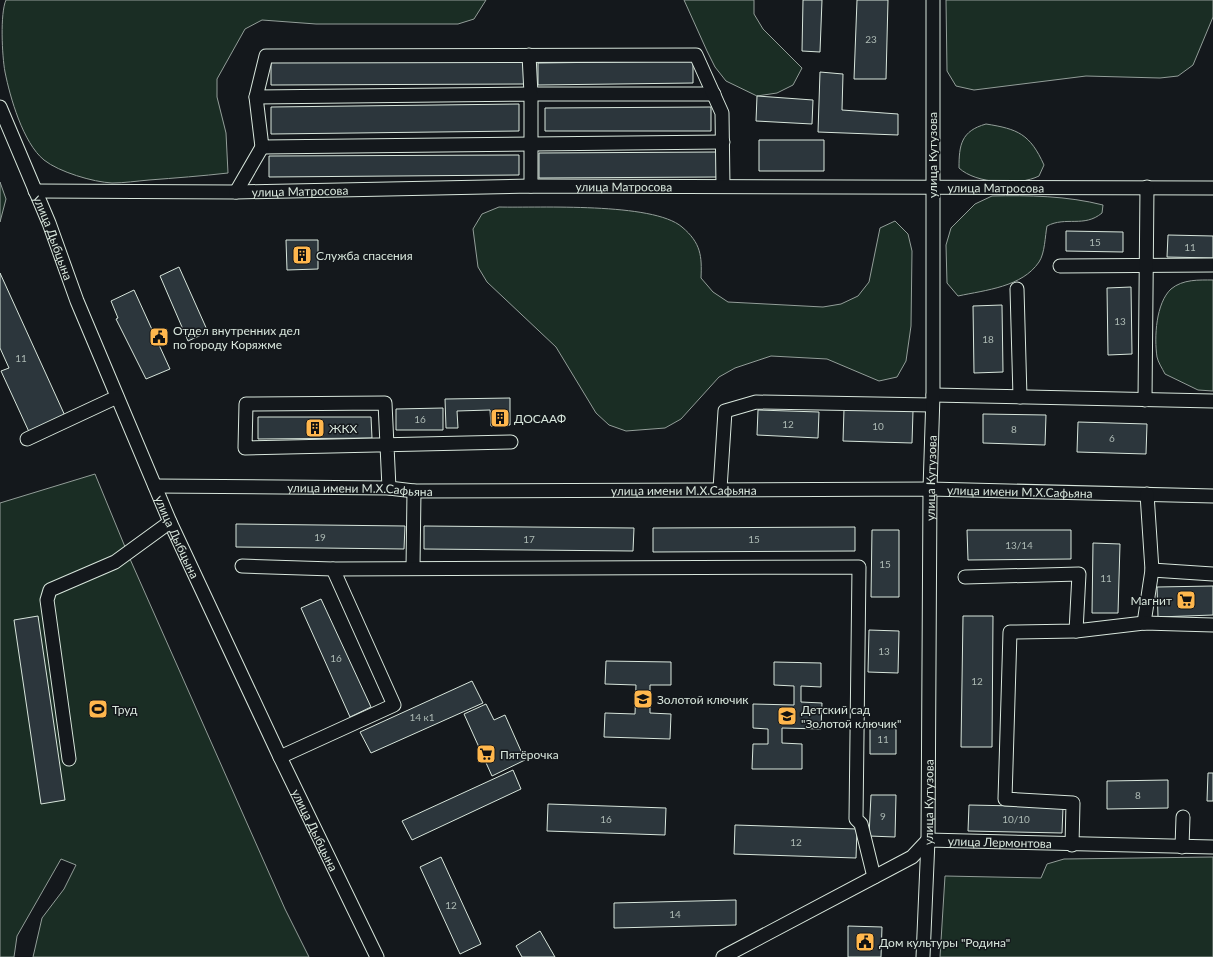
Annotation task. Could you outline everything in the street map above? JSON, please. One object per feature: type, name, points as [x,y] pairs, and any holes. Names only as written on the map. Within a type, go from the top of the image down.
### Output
[{"type":"street","name":"улица Кутузова","points":[[923,957],[928,840],[930,489],[933,400],[933,0]]},
{"type":"street","points":[[529,55],[531,94],[531,186]]},
{"type":"street","points":[[236,192],[262,147],[256,97],[266,56],[696,55],[722,113],[723,186]]},
{"type":"street","points":[[256,97],[714,94]]},
{"type":"street","name":"улица Дыбцына","points":[[0,107],[35,191],[77,301],[170,522],[280,757],[377,957]]},
{"type":"street","points":[[262,147],[723,142]]},
{"type":"street","name":"улица Матросова","points":[[35,191],[236,192],[531,186],[1213,188]]},
{"type":"street","points":[[1145,400],[1147,187]]},
{"type":"street","points":[[1060,266],[1213,265]]},
{"type":"street","points":[[1017,288],[1020,397]]},
{"type":"street","points":[[27,439],[117,397]]},
{"type":"street","points":[[720,489],[725,411],[756,402],[933,400],[1020,397],[1213,401]]},
{"type":"street","points":[[389,488],[387,446],[385,403],[246,404],[245,448],[387,446],[511,442]]},
{"type":"street","name":"улица имени М.Х.Сафьяна","points":[[155,486],[389,488],[414,491],[930,489],[1213,496]]},
{"type":"street","points":[[413,568],[414,491]]},
{"type":"street","points":[[1144,623],[1152,570],[1147,494]]},
{"type":"street","points":[[69,759],[47,600],[48,594],[50,590],[115,562],[170,522]]},
{"type":"street","points":[[242,566],[333,569],[859,567],[856,819],[861,824],[874,877]]},
{"type":"street","points":[[280,757],[394,705],[333,569]]},
{"type":"street","points":[[1152,570],[1213,574]]},
{"type":"street","points":[[965,577],[1079,574],[1076,631]]},
{"type":"street","points":[[1072,845],[1073,803],[1005,799],[1010,632],[1076,631],[1144,623],[1213,625]]},
{"type":"street","points":[[1182,817],[1182,847]]},
{"type":"street","points":[[724,957],[912,857],[928,840]]},
{"type":"street","name":"улица Лермонтова","points":[[928,840],[1072,845],[1213,847]]},
{"type":"green space","points":[[6,0],[486,0],[474,19],[458,24],[316,24],[262,20],[245,29],[217,79],[217,97],[226,133],[228,173],[112,183],[86,178],[58,169],[44,160],[30,143],[18,119],[5,72],[2,46],[2,24]]},
{"type":"green space","points":[[684,0],[754,0],[754,14],[763,29],[802,68],[793,85],[777,93],[757,96],[726,81],[715,67]]},
{"type":"green space","points":[[946,0],[1213,0],[1213,17],[1193,65],[1178,76],[1160,78],[1086,76],[974,90],[956,86],[947,71]]},
{"type":"green space","points":[[986,124],[1015,131],[1028,140],[1034,146],[1044,165],[1039,176],[1020,181],[998,182],[976,177],[959,168],[961,146],[966,135],[978,127]]},
{"type":"green space","points":[[0,182],[6,199],[0,222]]},
{"type":"green space","points":[[992,196],[1048,197],[1103,205],[1102,213],[1088,220],[1054,223],[1047,226],[1044,249],[1041,258],[1032,270],[1023,277],[1003,286],[958,296],[947,283],[946,245],[951,228],[975,204]]},
{"type":"green space","points":[[499,207],[595,208],[647,213],[667,219],[682,227],[697,244],[701,263],[701,278],[713,292],[728,302],[823,307],[841,304],[858,296],[869,282],[880,228],[895,221],[908,234],[912,251],[911,326],[906,361],[897,377],[879,381],[827,359],[771,356],[735,368],[719,377],[681,419],[665,428],[626,431],[609,425],[596,413],[556,347],[487,282],[478,267],[473,229],[482,214]]},
{"type":"green space","points":[[1197,280],[1213,280],[1213,391],[1198,390],[1165,374],[1157,357],[1157,321],[1162,303],[1171,289],[1181,283]]},
{"type":"green space","name":"Труд","points":[[95,474],[130,559],[285,909],[309,957],[33,957],[42,918],[64,889],[76,865],[61,859],[17,936],[14,957],[0,957],[0,503]]},
{"type":"green space","points":[[1213,857],[1213,957],[940,957],[945,876],[1041,878],[1047,864],[1064,859]]},
{"type":"building","points":[[803,0],[822,0],[820,52],[802,51]]},
{"type":"building","points":[[857,0],[888,0],[886,79],[854,79]]},
{"type":"building","points":[[524,61],[524,84],[271,85],[271,62]]},
{"type":"building","points":[[693,61],[693,83],[538,85],[538,63]]},
{"type":"building","points":[[820,72],[843,74],[842,110],[898,114],[898,135],[818,132]]},
{"type":"building","points":[[757,96],[813,100],[812,124],[756,121]]},
{"type":"building","points":[[519,104],[519,131],[271,134],[271,107]]},
{"type":"building","points":[[711,107],[711,131],[545,131],[545,108]]},
{"type":"building","points":[[759,140],[824,140],[824,171],[759,171]]},
{"type":"building","points":[[717,152],[718,177],[539,178],[539,153]]},
{"type":"building","points":[[519,155],[519,175],[269,177],[269,156]]},
{"type":"building","points":[[1066,231],[1123,232],[1123,252],[1066,251]]},
{"type":"building","points":[[1168,235],[1213,236],[1213,258],[1167,257]]},
{"type":"building","name":"Служба спасения","points":[[286,240],[318,240],[318,269],[287,270]]},
{"type":"building","points":[[179,267],[208,332],[188,341],[160,276]]},
{"type":"building","points":[[0,273],[66,418],[30,434],[1,371],[9,368],[0,348]]},
{"type":"building","points":[[1131,287],[1132,354],[1108,355],[1107,288]]},
{"type":"building","points":[[134,290],[170,369],[146,379],[116,319],[118,318],[111,301]]},
{"type":"building","points":[[1002,305],[1003,372],[974,373],[973,306]]},
{"type":"building","name":"ДОСААФ","points":[[510,398],[510,425],[491,426],[490,410],[457,411],[458,428],[446,428],[445,399]]},
{"type":"building","points":[[443,408],[443,430],[396,430],[396,409]]},
{"type":"building","points":[[844,409],[913,411],[912,443],[843,441]]},
{"type":"building","points":[[758,410],[819,412],[818,438],[757,435]]},
{"type":"building","points":[[983,414],[1046,415],[1045,445],[983,443]]},
{"type":"building","name":"ЖКХ","points":[[258,417],[371,417],[372,438],[258,439]]},
{"type":"building","points":[[1078,422],[1147,424],[1146,454],[1077,452]]},
{"type":"building","points":[[236,524],[405,526],[404,549],[236,547]]},
{"type":"building","points":[[424,526],[634,528],[633,551],[424,549]]},
{"type":"building","points":[[855,527],[855,551],[653,552],[653,528]]},
{"type":"building","points":[[872,530],[899,530],[899,597],[871,597]]},
{"type":"building","points":[[967,530],[1071,530],[1071,559],[968,560]]},
{"type":"building","points":[[1093,543],[1120,544],[1118,613],[1092,613]]},
{"type":"building","points":[[1213,586],[1213,615],[1158,617],[1157,587]]},
{"type":"building","points":[[321,599],[371,707],[350,717],[301,608]]},
{"type":"building","points":[[38,616],[65,800],[41,804],[14,620]]},
{"type":"building","points":[[963,616],[993,616],[992,747],[961,747]]},
{"type":"building","points":[[869,630],[899,631],[898,673],[868,672]]},
{"type":"building","name":"Золотой ключик","points":[[606,661],[671,662],[671,685],[650,685],[650,713],[671,714],[670,739],[604,737],[605,713],[635,714],[636,685],[605,684]]},
{"type":"building","name":"Детский сад \"Золотой ключик\"","points":[[774,662],[821,663],[821,687],[801,686],[801,702],[822,703],[821,729],[782,728],[782,743],[802,744],[802,769],[752,769],[753,744],[768,744],[768,729],[753,728],[753,704],[794,705],[794,686],[774,685]]},
{"type":"building","points":[[472,681],[483,703],[371,753],[360,732]]},
{"type":"building","points":[[486,704],[494,720],[505,715],[525,760],[492,776],[464,714]]},
{"type":"building","points":[[870,724],[896,724],[896,754],[870,754]]},
{"type":"building","points":[[513,770],[521,789],[412,840],[402,821]]},
{"type":"building","points":[[1208,773],[1213,773],[1213,801],[1207,801]]},
{"type":"building","points":[[1168,780],[1168,808],[1107,809],[1107,781]]},
{"type":"building","points":[[871,795],[896,795],[895,837],[869,836]]},
{"type":"building","points":[[548,804],[666,808],[665,835],[547,831]]},
{"type":"building","points":[[969,805],[1063,807],[1062,833],[968,831]]},
{"type":"building","points":[[735,825],[857,829],[856,858],[734,854]]},
{"type":"building","points":[[441,857],[481,944],[460,954],[420,867]]},
{"type":"building","points":[[736,900],[736,925],[614,928],[614,903]]},
{"type":"building","name":"Дом культуры \"Родина\"","points":[[848,926],[882,927],[881,957],[848,957]]},
{"type":"building","points":[[540,931],[555,957],[522,957],[516,946]]},
{"type":"place","name":"Служба спасения","points":[[302,255]]},
{"type":"place","name":"Отдел внутренних дел по городу Коряжме","points":[[159,337]]},
{"type":"place","name":"ДОСААФ","points":[[500,418]]},
{"type":"place","name":"ЖКХ","points":[[315,428]]},
{"type":"place","name":"Магнит","points":[[1186,600]]},
{"type":"place","name":"Золотой ключик","points":[[643,699]]},
{"type":"place","name":"Труд","points":[[98,709]]},
{"type":"place","name":"Детский сад \"Золотой ключик\"","points":[[787,716]]},
{"type":"place","name":"Пятёрочка","points":[[486,754]]},
{"type":"place","name":"Дом культуры \"Родина\"","points":[[865,942]]}]
